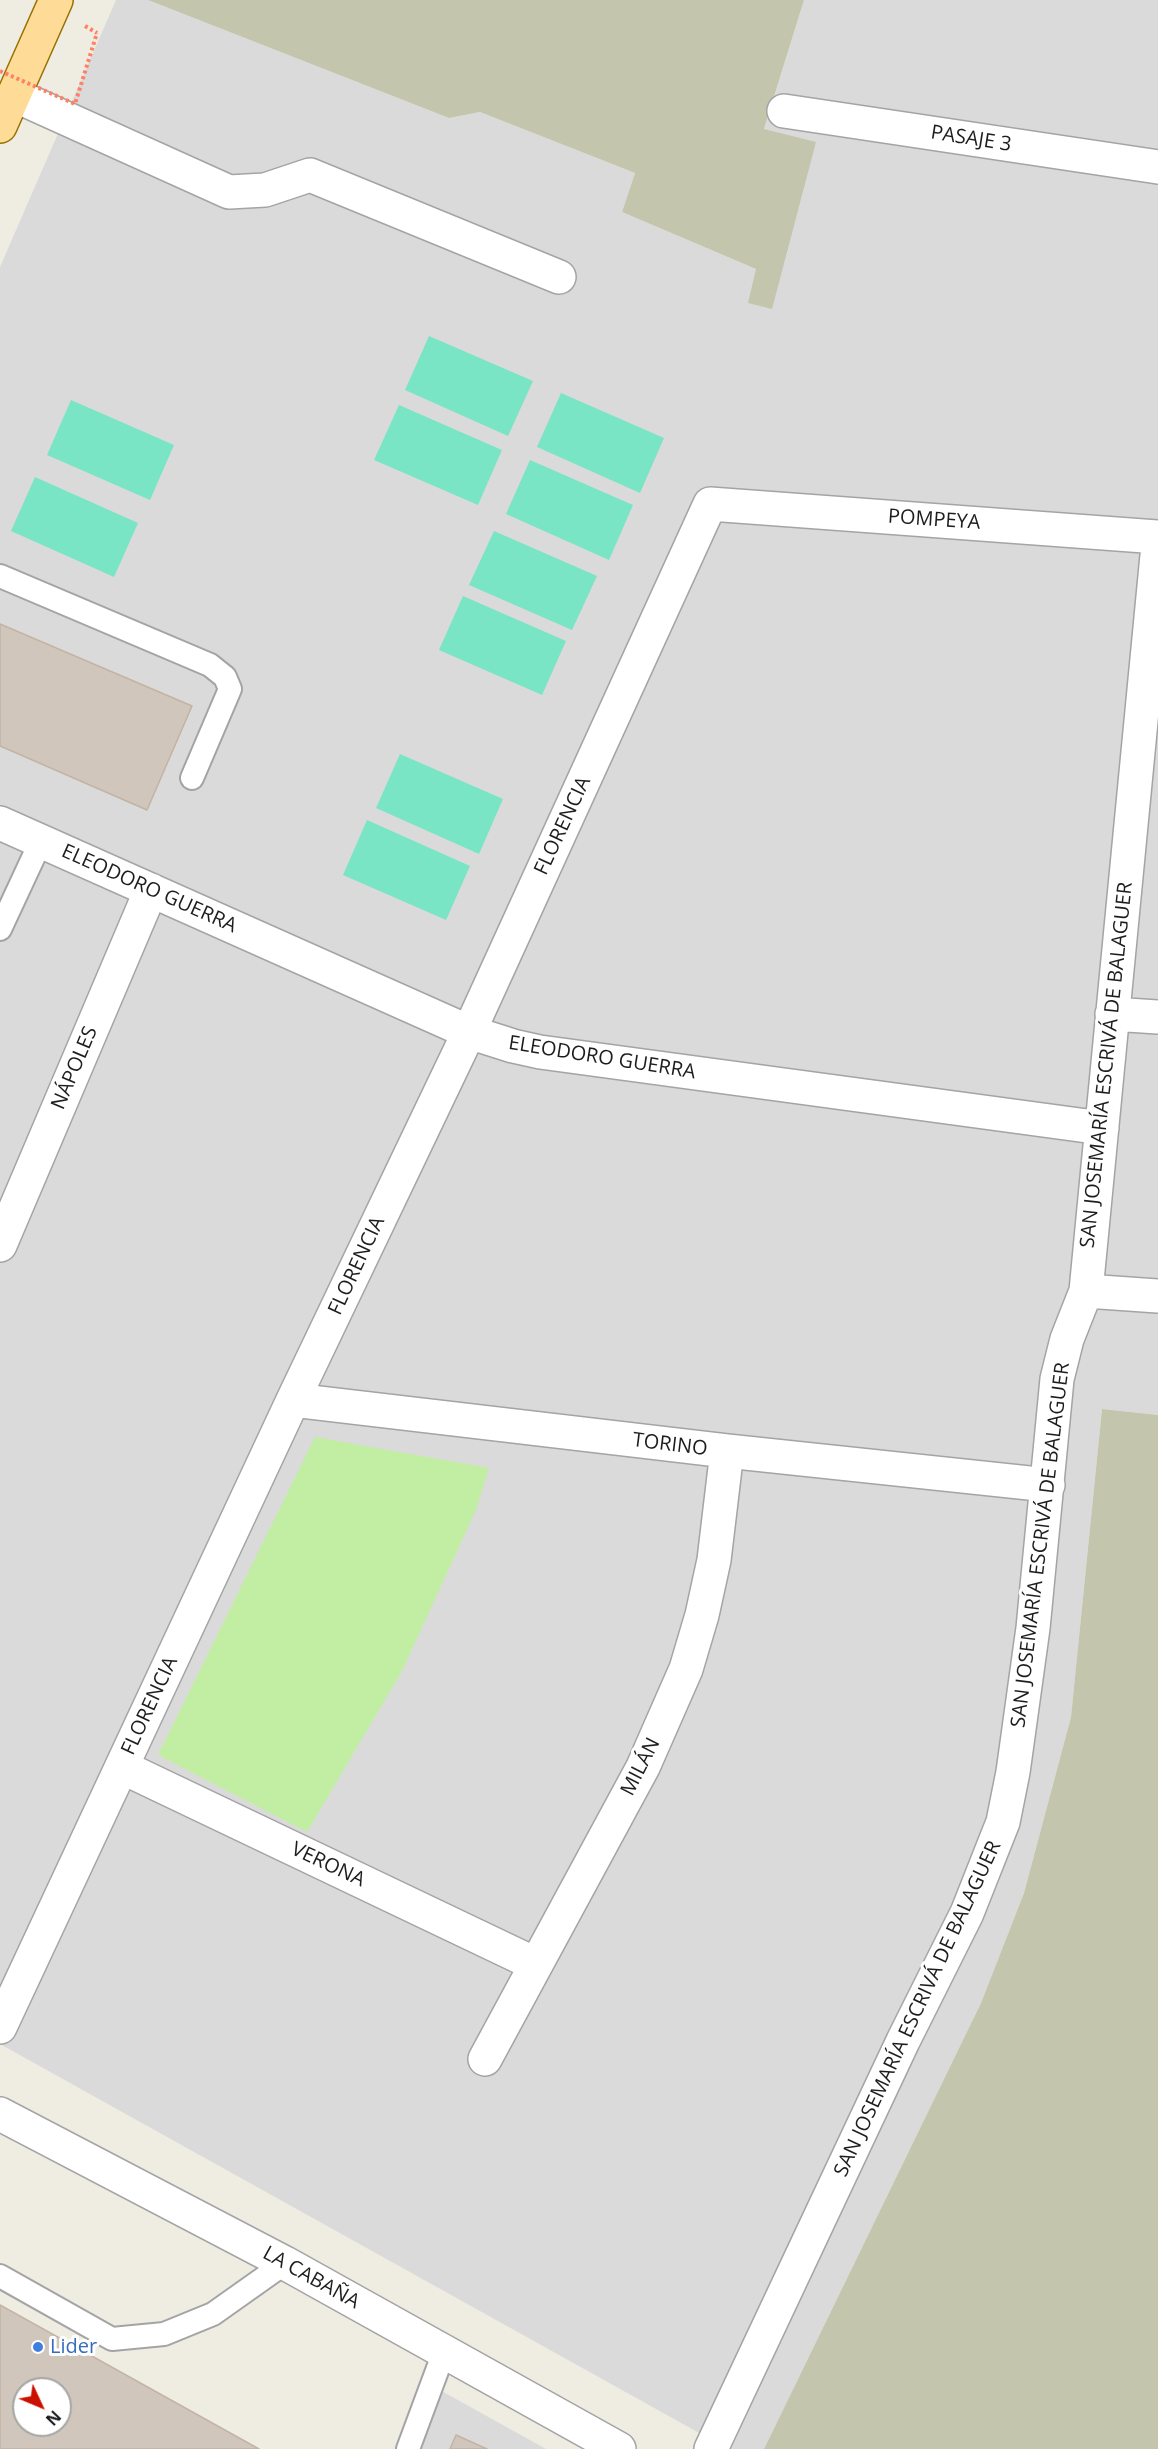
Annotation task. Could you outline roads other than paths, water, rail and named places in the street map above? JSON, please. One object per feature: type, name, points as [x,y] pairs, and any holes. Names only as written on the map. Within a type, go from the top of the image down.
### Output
[{"type":"main road","points":[[0,126],[7,83],[56,0]]},
{"type":"street","points":[[7,83],[230,192],[264,190],[310,175],[559,277]]},
{"type":"street","name":"PASAJE 3","points":[[784,111],[1158,167]]},
{"type":"street","name":"POMPEYA","points":[[710,504],[1158,537]]},
{"type":"street","name":"FLORENCIA","points":[[0,2026],[293,1400],[469,1032],[710,504]]},
{"type":"street","name":"SAN JOSEMARÍA ESCRIVÁ DE BALAGUER","points":[[711,2449],[903,2041],[967,1913],[1003,1822],[1013,1772],[1033,1628],[1058,1379],[1067,1339],[1086,1291],[1112,1014],[1149,732],[1158,545]]},
{"type":"street","name":"ELEODORO GUERRA","points":[[0,823],[469,1032],[513,1046],[540,1052],[1102,1128]]},
{"type":"street","name":"NÁPOLES","points":[[0,1245],[151,890]]},
{"type":"street","points":[[1112,1014],[1158,1017]]},
{"type":"street","points":[[1086,1291],[1158,1296]]},
{"type":"street","name":"TORINO","points":[[293,1400],[727,1451],[1047,1485]]},
{"type":"street","name":"MILÁN","points":[[485,2059],[643,1767],[686,1669],[702,1615],[714,1560],[727,1451]]},
{"type":"street","name":"VERONA","points":[[122,1767],[535,1964]]},
{"type":"street","name":"LA CABAÑA","points":[[0,2114],[285,2263],[619,2449]]},
{"type":"lane","points":[[0,576],[210,665],[225,677],[230,690],[192,778]]},
{"type":"lane","points":[[0,929],[40,841]]},
{"type":"lane","points":[[0,2276],[112,2339],[164,2334],[213,2314],[285,2263]]},
{"type":"lane","points":[[408,2449],[444,2352]]},
{"type":"place","name":"Lider","points":[[38,2347]]}]
